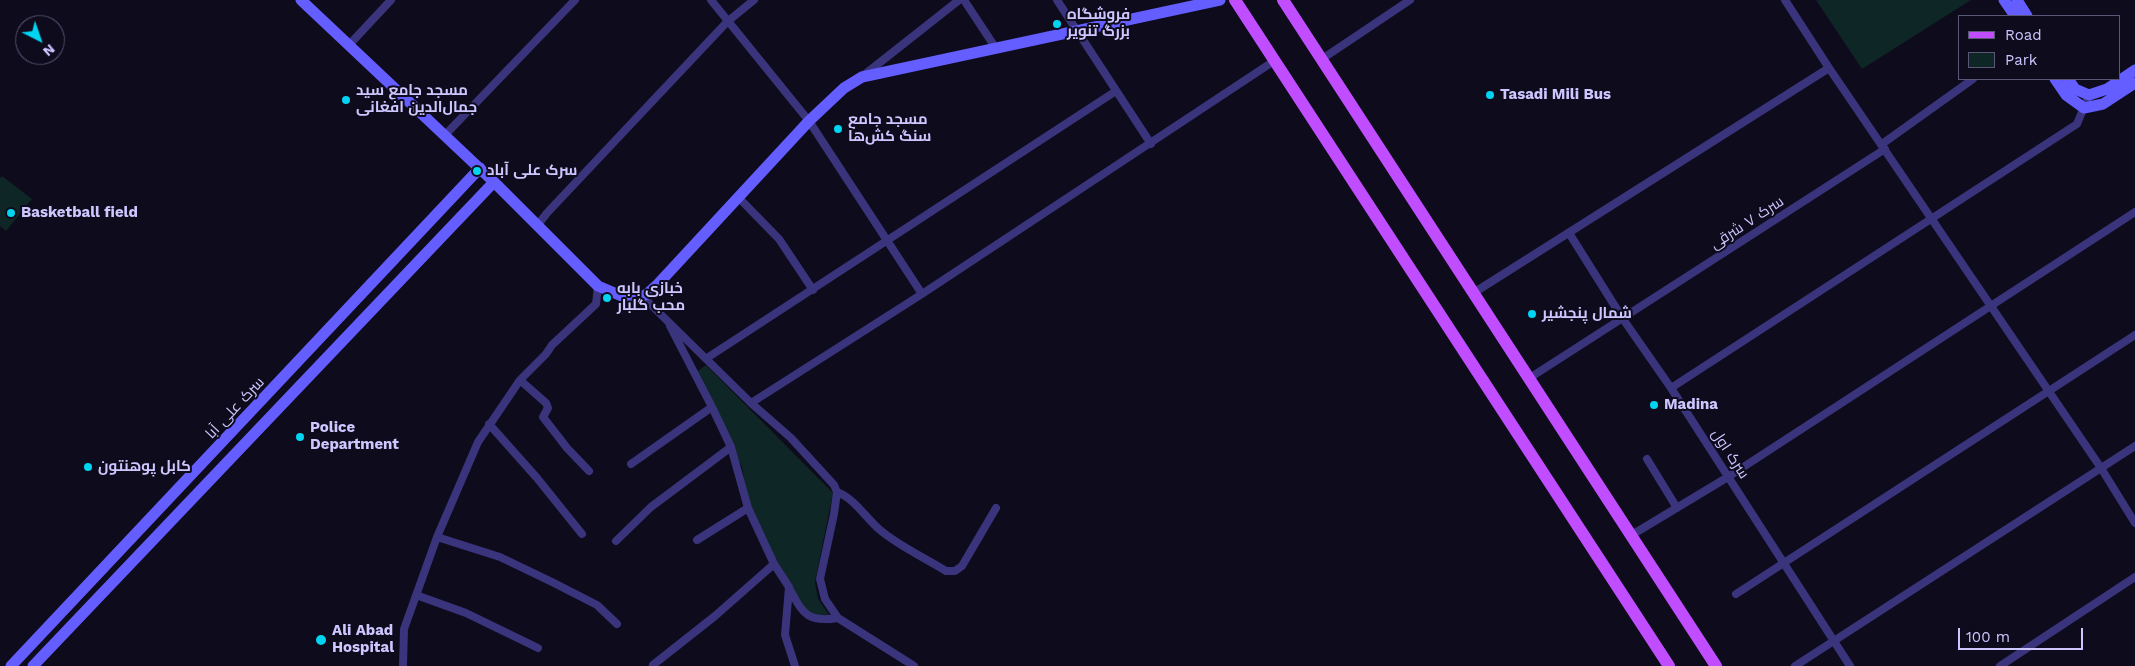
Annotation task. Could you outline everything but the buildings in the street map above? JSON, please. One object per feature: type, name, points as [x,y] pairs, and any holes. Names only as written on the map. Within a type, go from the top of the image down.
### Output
[{"type":"main road","points":[[1235,0],[1669,666]]},
{"type":"main road","points":[[1283,0],[1475,292],[1528,379],[1716,666]]},
{"type":"street","points":[[301,0],[480,168],[598,286],[624,297],[636,299],[643,297],[658,284],[809,120],[844,88],[862,77],[959,0]]},
{"type":"street","points":[[348,45],[392,0]]},
{"type":"street","points":[[445,135],[575,0]]},
{"type":"street","points":[[710,0],[809,120],[922,294]]},
{"type":"street","points":[[537,226],[547,213],[727,22],[754,0]]},
{"type":"street","points":[[964,0],[995,47]]},
{"type":"street","points":[[1056,0],[1150,144]]},
{"type":"street","points":[[862,77],[1220,0]]},
{"type":"street","points":[[1322,59],[1410,0]]},
{"type":"street","points":[[1785,0],[1829,68],[1934,219],[2102,468],[2135,523]]},
{"type":"street","points":[[2004,0],[2013,15]]},
{"type":"street","points":[[2017,0],[2027,15]]},
{"type":"street","points":[[751,403],[922,294],[1274,61]]},
{"type":"street","points":[[1475,292],[1829,68]]},
{"type":"street","points":[[2069,80],[2075,89],[2089,95],[2107,89],[2135,70]]},
{"type":"street","name":"سرک ۷ شرقی","points":[[1528,379],[1623,319],[1883,146],[1973,80]]},
{"type":"street","points":[[2056,80],[2066,95],[2084,108],[2103,104],[2135,83]]},
{"type":"street","points":[[707,358],[1116,91]]},
{"type":"street","points":[[1671,388],[1934,219],[2077,124],[2089,95]]},
{"type":"street","name":"سرک علی آبا","points":[[11,666],[480,168]]},
{"type":"street","points":[[33,666],[494,182]]},
{"type":"street","points":[[739,198],[779,240],[812,290]]},
{"type":"street","points":[[1630,536],[1728,477],[2135,212]]},
{"type":"street","name":"سرک‌ اول","points":[[1569,233],[1623,319],[1671,388],[1783,565],[1850,666]]},
{"type":"street","points":[[403,666],[404,629],[438,537],[478,442],[520,380],[546,354],[552,345],[596,304],[598,286]]},
{"type":"street","points":[[643,297],[751,403],[791,438],[834,485],[837,492],[834,514],[820,579],[825,599],[838,618],[914,666]]},
{"type":"street","points":[[667,320],[731,447],[748,508],[774,564],[800,609],[810,618],[822,620],[838,618]]},
{"type":"street","points":[[1736,594],[2135,335]]},
{"type":"street","points":[[520,380],[546,403],[548,408],[544,417],[567,448],[590,471]]},
{"type":"street","points":[[264,399],[276,410]]},
{"type":"street","points":[[631,464],[712,408]]},
{"type":"street","points":[[489,424],[537,478],[582,534]]},
{"type":"street","points":[[1795,666],[2135,446]]},
{"type":"street","points":[[616,541],[651,507],[731,447]]},
{"type":"street","points":[[1647,460],[1677,508]]},
{"type":"street","points":[[837,492],[846,495],[863,515],[882,532],[946,571],[955,571],[962,566],[996,508]]},
{"type":"street","points":[[697,540],[748,508]]},
{"type":"street","points":[[438,537],[500,557],[552,582],[597,605],[617,624]]},
{"type":"street","points":[[653,665],[715,616],[774,564]]},
{"type":"street","points":[[2000,666],[2135,576]]},
{"type":"street","points":[[789,587],[785,635],[795,666]]},
{"type":"street","points":[[416,596],[466,613],[538,648]]},
{"type":"green space","points":[[1816,0],[1971,0],[1862,69]]},
{"type":"green space","name":"Basketball field","points":[[2,176],[32,199],[6,231],[0,226],[0,178]]},
{"type":"green space","points":[[706,365],[833,493],[815,582],[818,599],[830,616],[808,614],[750,514],[742,467],[695,373]]},
{"type":"place","name":"فروشگاه بزرگ تنویر","points":[[1057,24]]},
{"type":"place","name":"Tasadi Mili Bus","points":[[1490,95]]},
{"type":"place","name":"مسجد جامع سید جمال‌الدین افغانی","points":[[346,100]]},
{"type":"place","name":"مسجد جامع سنگ کش‌ها","points":[[838,129]]},
{"type":"place","name":"سرک علی آباد","points":[[477,171]]},
{"type":"place","name":"Basketball field","points":[[11,213]]},
{"type":"place","name":"خبازی بابه محب گلبار","points":[[607,298]]},
{"type":"place","name":"شمال پنجشیر","points":[[1532,314]]},
{"type":"place","name":"Madina","points":[[1654,405]]},
{"type":"place","name":"Police Department","points":[[300,437]]},
{"type":"place","name":"کابل پوهنتون","points":[[88,467]]},
{"type":"place","name":"Ali Abad Hospital","points":[[321,640]]}]
